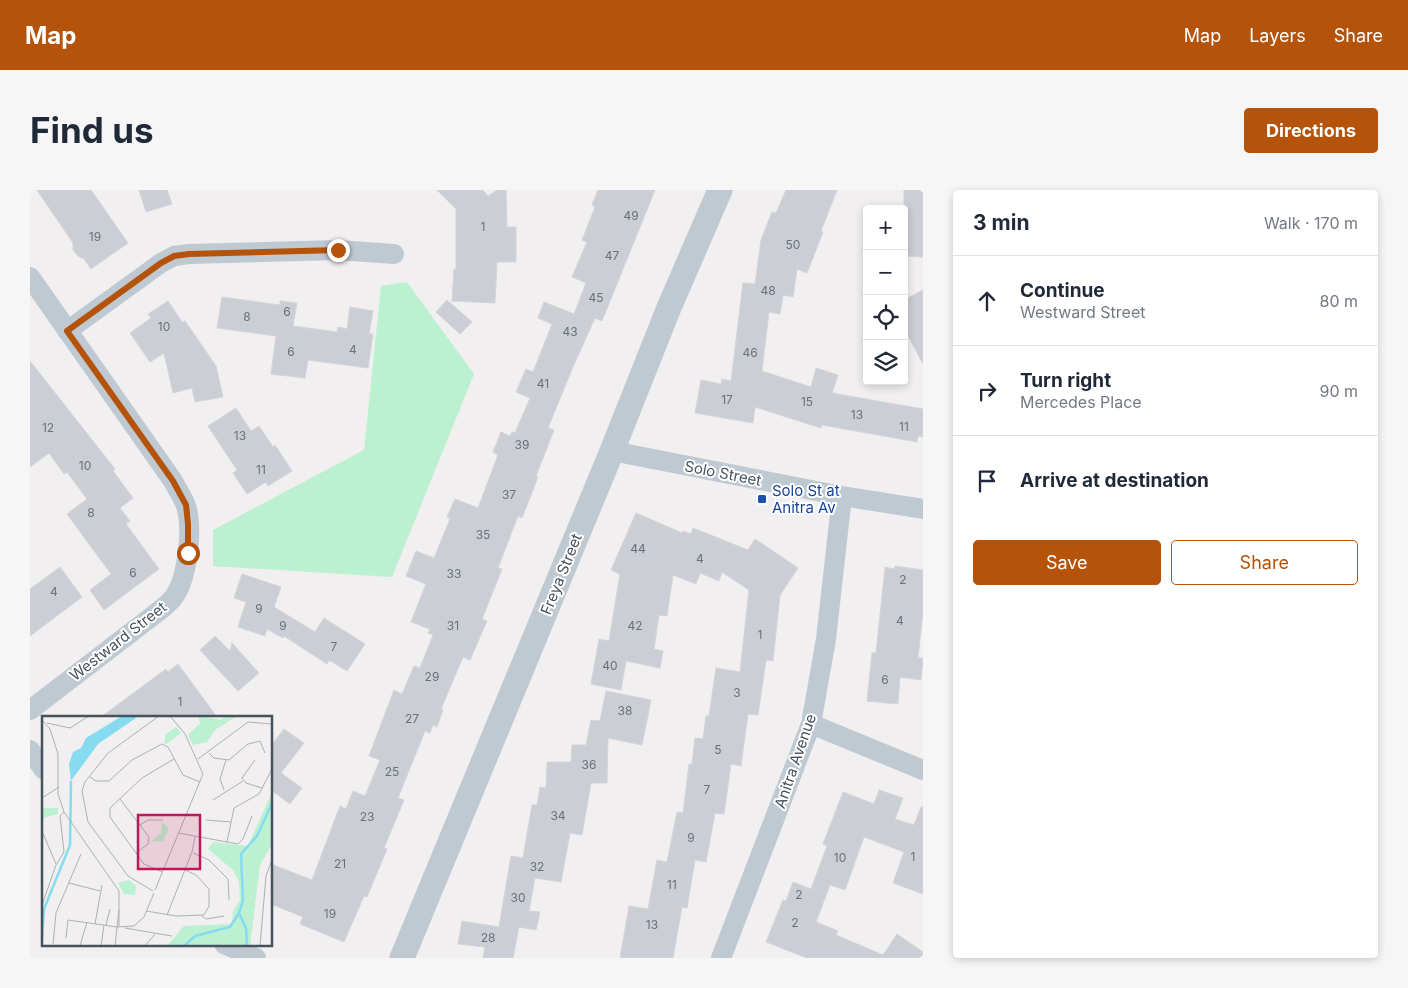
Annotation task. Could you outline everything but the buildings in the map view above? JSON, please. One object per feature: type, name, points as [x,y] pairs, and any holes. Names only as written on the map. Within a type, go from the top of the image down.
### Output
[{"type":"street","name":"Freya Street","points":[[402,958],[612,451],[668,310],[720,190]]},
{"type":"street","points":[[67,331],[161,263],[174,256],[338,250],[394,254]]},
{"type":"street","name":"Westward Street","points":[[30,277],[173,481],[186,505],[188,524],[188,553],[182,579],[174,597],[159,611],[30,710]]},
{"type":"street","name":"Solo Street","points":[[612,451],[842,496],[923,509]]},
{"type":"street","name":"Anitra Avenue","points":[[721,958],[810,724],[826,639],[842,496]]},
{"type":"street","points":[[810,724],[923,770]]},
{"type":"street","points":[[30,750],[42,767]]},
{"type":"street","points":[[229,946],[256,958]]},
{"type":"green space","points":[[407,282],[474,374],[392,577],[213,566],[213,530],[364,450],[381,286]]},
{"type":"place","name":"Solo St at Anitra Av","points":[[762,499]]},
{"type":"route","points":[[188,553],[186,505],[173,481],[67,331],[161,263],[174,256],[338,250]]}]
